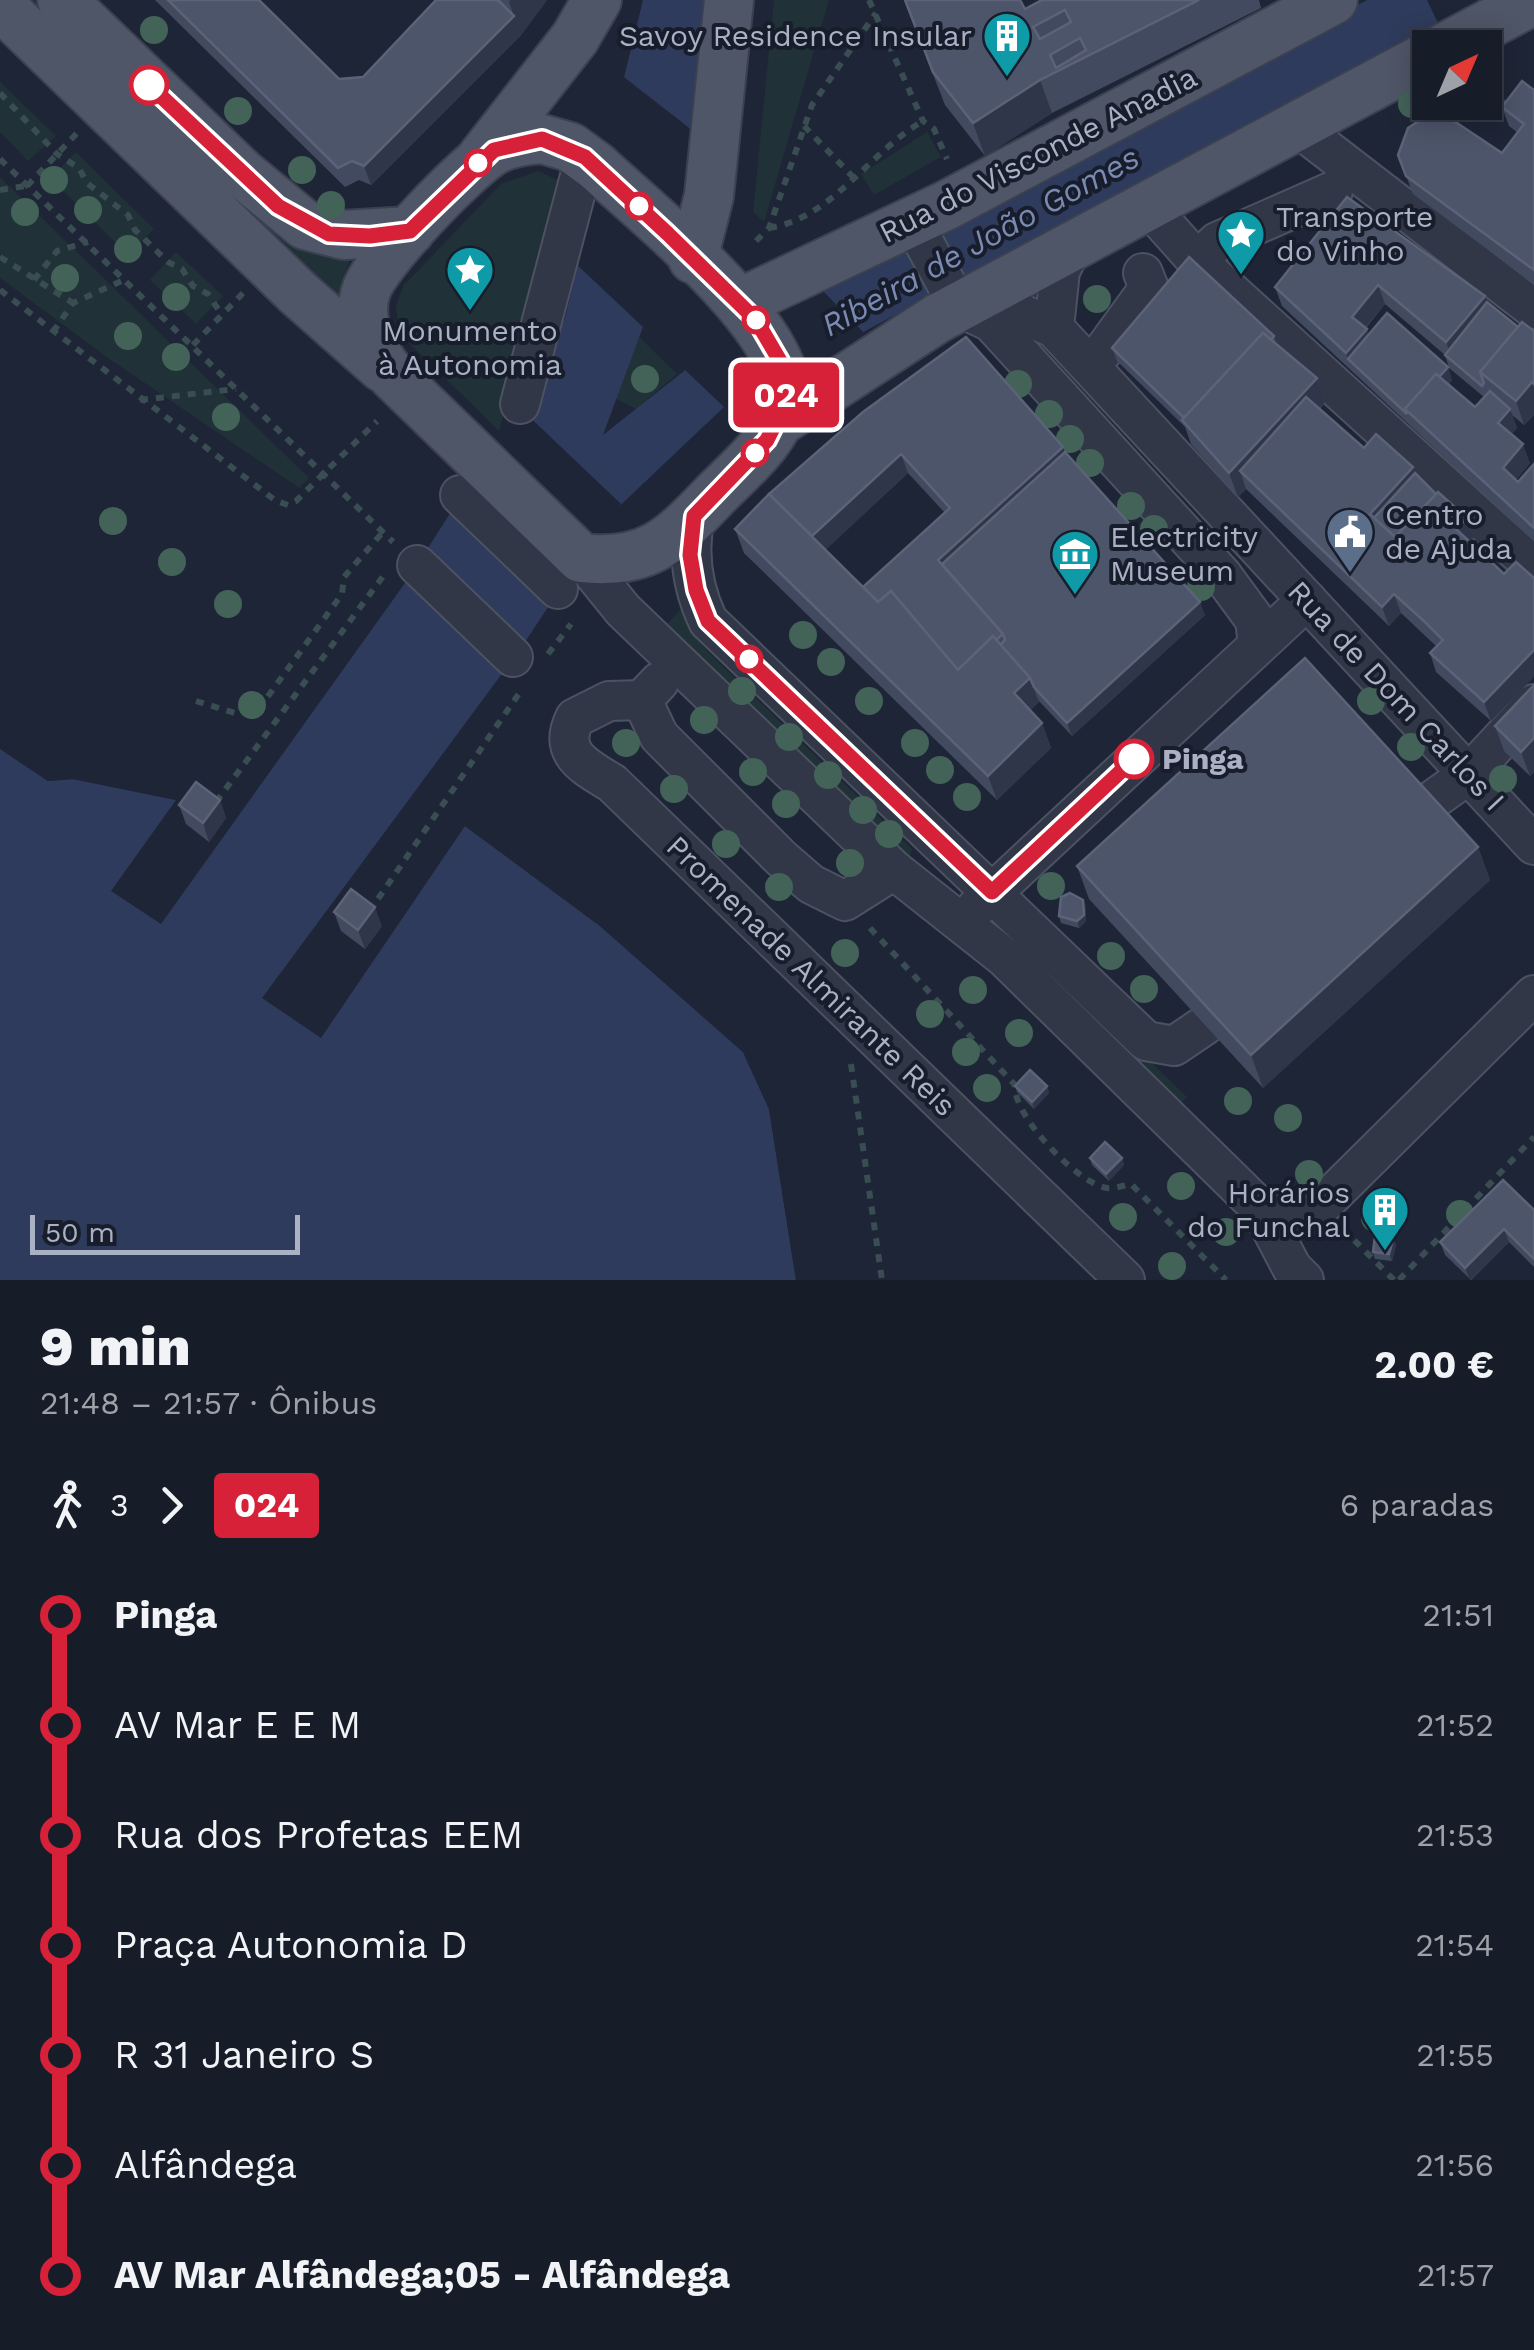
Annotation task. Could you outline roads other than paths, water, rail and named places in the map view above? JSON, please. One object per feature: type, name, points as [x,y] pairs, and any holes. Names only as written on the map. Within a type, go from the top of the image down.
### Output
[{"type":"main road","points":[[62,0],[254,184],[305,224],[344,235],[410,231]]},
{"type":"main road","points":[[476,164],[503,147],[542,139],[591,161],[748,312],[780,361],[782,402],[767,440],[656,550],[613,561],[574,586],[470,478],[376,358],[367,334],[364,302],[366,288],[381,264],[476,164],[574,38],[597,0]]},
{"type":"main road","points":[[681,246],[709,196],[729,0]]},
{"type":"main road","name":"Rua do Visconde Anadia","points":[[748,312],[914,222],[1279,13],[1333,0]]},
{"type":"main road","points":[[1478,30],[1534,0]]},
{"type":"main road","points":[[0,6],[298,294],[393,376]]},
{"type":"main road","points":[[782,402],[874,356],[962,296],[1073,245],[1146,246],[1295,124],[1412,64]]},
{"type":"street","points":[[1295,124],[1534,309]]},
{"type":"street","points":[[520,404],[591,161]]},
{"type":"street","points":[[1197,261],[1216,242],[1333,190]]},
{"type":"street","points":[[922,239],[962,296],[991,322],[1222,574],[1255,620],[1258,645]]},
{"type":"street","points":[[1054,328],[1060,271],[1073,245]]},
{"type":"street","points":[[1104,350],[1149,288],[1146,246],[1197,261],[1534,566]]},
{"type":"street","name":"Rua de Dom Carlos I","points":[[962,296],[1054,328],[1534,845]]},
{"type":"street","points":[[694,516],[690,555],[696,590],[708,621],[1146,1041],[1174,1046],[1205,1025]]},
{"type":"street","points":[[403,561],[522,667]]},
{"type":"street","points":[[574,586],[623,610],[894,870],[1004,958],[1261,1208],[1282,1220],[1303,1219],[1320,1207],[1534,995]]},
{"type":"street","points":[[944,910],[966,913],[992,892],[1306,600]]},
{"type":"street","points":[[678,662],[642,700],[658,736],[781,858],[811,884],[845,901],[894,870]]},
{"type":"street","name":"Promenade Almirante Reis","points":[[642,700],[609,701],[575,718],[571,753],[585,768],[612,783],[1126,1280]]},
{"type":"street","points":[[1423,806],[1470,774],[1534,704]]},
{"type":"street","points":[[1261,1208],[1292,1268],[1304,1280]]},
{"type":"water","name":"Ribeira de João Gomes","points":[[643,0],[709,0],[695,119],[643,327],[603,435],[727,337],[910,246],[1367,0],[1427,0],[1438,23],[1425,30],[1412,30],[1412,37],[724,407],[607,518],[521,648],[262,998],[321,1038],[465,826],[600,926],[743,1052],[769,1109],[796,1280],[0,1280],[0,749],[48,781],[73,779],[176,800],[111,891],[161,924],[410,576],[536,379],[565,318]]},
{"type":"place","name":"Savoy Residence Insular","points":[[1007,78]]},
{"type":"place","name":"Transporte do Vinho","points":[[1241,276]]},
{"type":"place","name":"Monumento à Autonomia","points":[[470,312]]},
{"type":"place","name":"Centro de Ajuda","points":[[1350,574]]},
{"type":"place","name":"Electricity Museum","points":[[1075,596]]},
{"type":"place","name":"Pinga","points":[[1134,759]]},
{"type":"place","name":"Horários do Funchal","points":[[1385,1252]]}]
